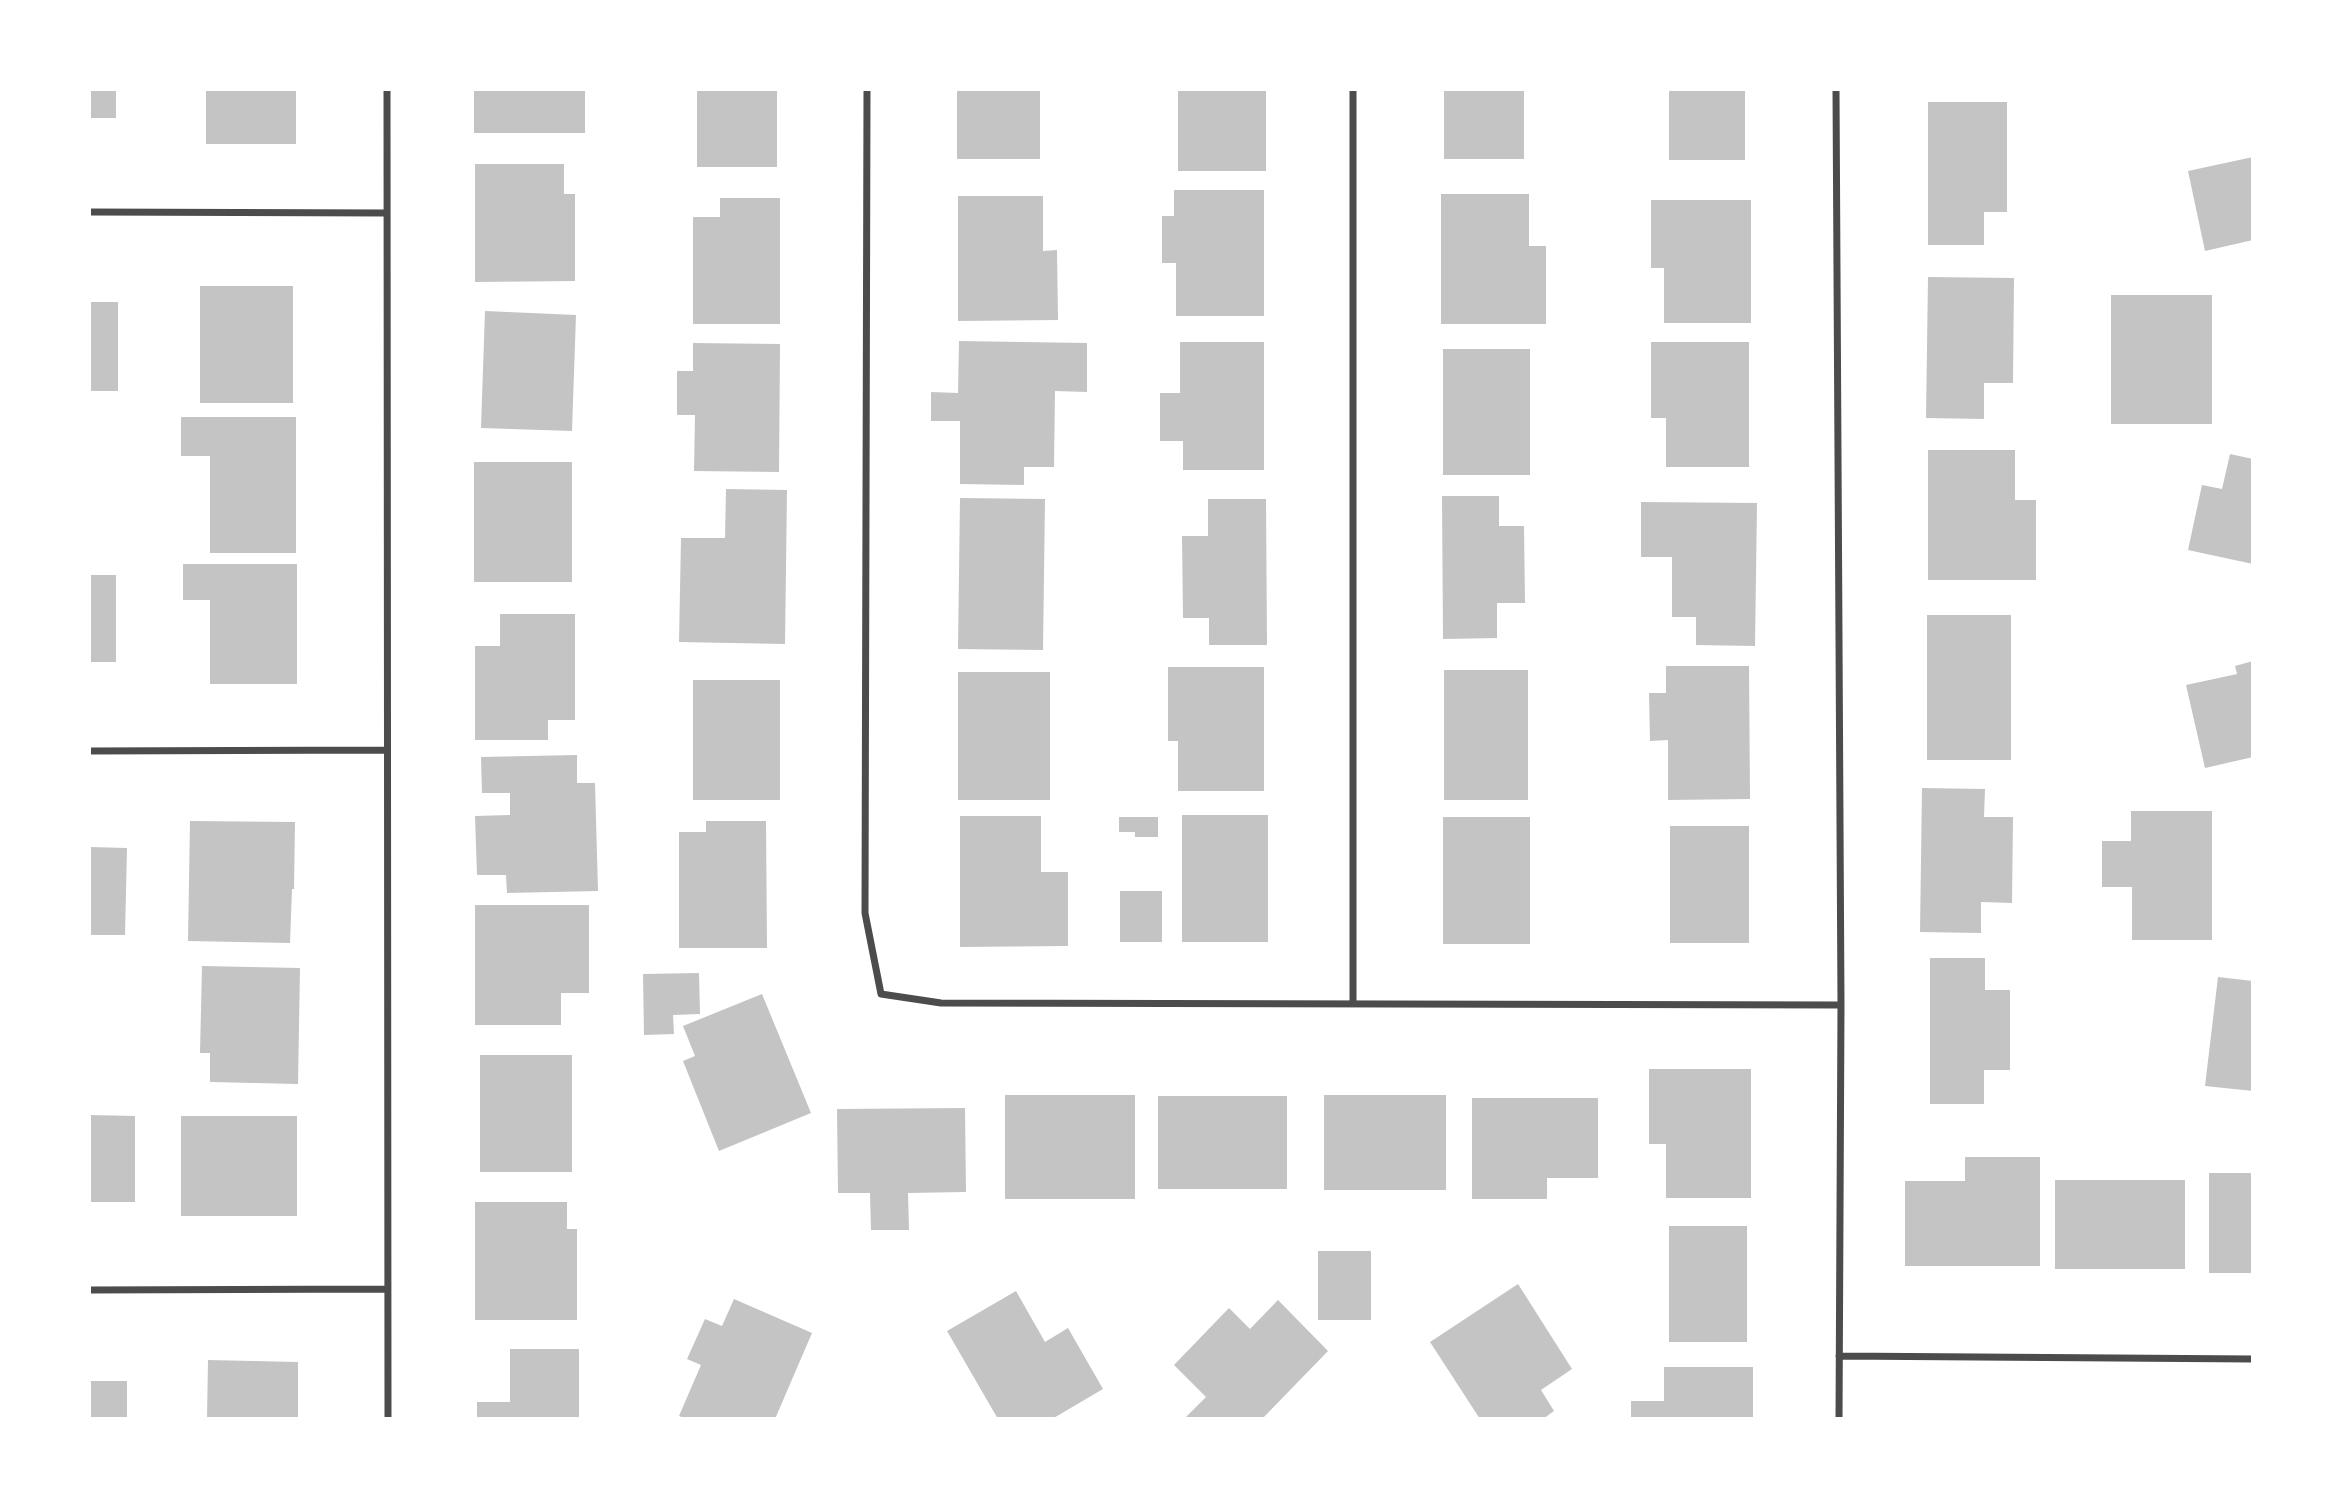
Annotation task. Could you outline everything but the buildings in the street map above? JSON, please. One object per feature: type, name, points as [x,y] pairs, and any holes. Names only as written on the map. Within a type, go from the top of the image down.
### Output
[{"type":"street","points":[[387,89],[388,1419]]},
{"type":"street","points":[[867,89],[865,913],[881,993],[941,1003],[1841,1005]]},
{"type":"street","points":[[1353,89],[1353,1003]]},
{"type":"street","points":[[1836,89],[1841,1005],[1839,1419]]},
{"type":"street","points":[[89,212],[387,214]]},
{"type":"street","points":[[89,751],[386,750]]},
{"type":"street","points":[[89,1290],[387,1289]]},
{"type":"street","points":[[1839,1356],[2253,1359]]}]
